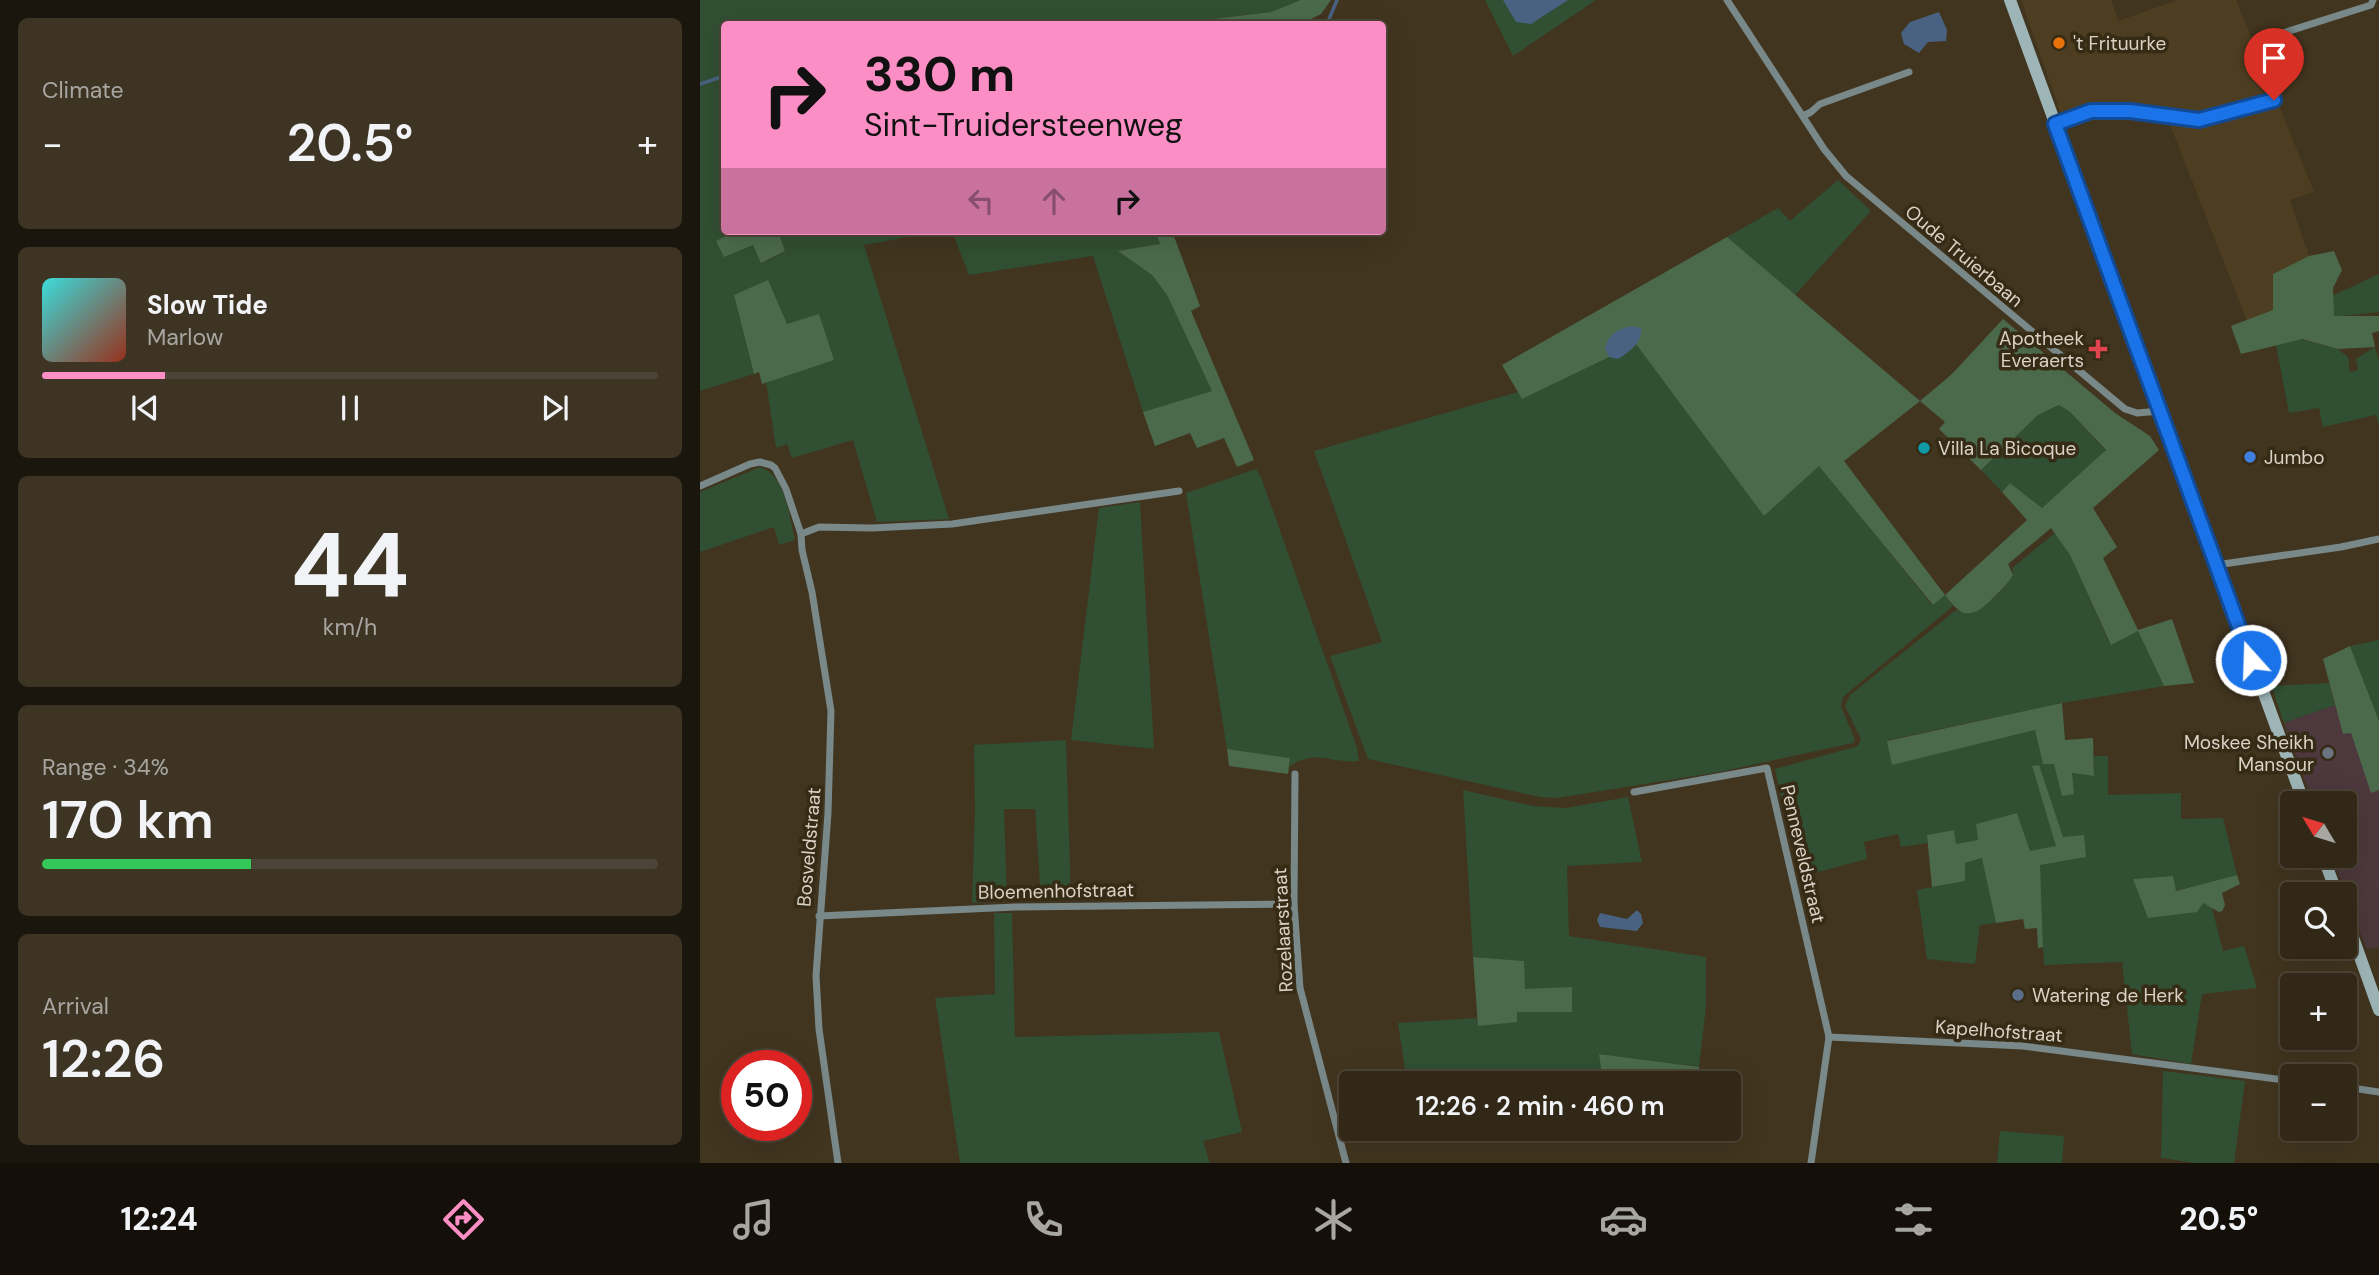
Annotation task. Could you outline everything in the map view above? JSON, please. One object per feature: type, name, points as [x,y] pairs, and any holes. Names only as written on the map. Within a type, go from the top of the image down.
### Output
[{"type":"main road","points":[[2010,0],[2300,791]]},
{"type":"main road","points":[[2357,948],[2378,1006]]},
{"type":"street","name":"Oude Truierbaan","points":[[1727,0],[1825,149],[1846,176],[2125,409],[2137,413],[2160,411]]},
{"type":"street","points":[[2264,39],[2371,5],[2373,0]]},
{"type":"street","points":[[1803,116],[1820,104],[1909,72]]},
{"type":"street","points":[[2055,124],[2091,111],[2130,111],[2199,120],[2274,100]]},
{"type":"street","name":"Bosveldstraat","points":[[700,486],[750,464],[760,462],[771,465],[786,489],[801,534],[831,711],[828,813],[816,976],[819,1029],[838,1163]]},
{"type":"street","points":[[801,534],[819,527],[872,528],[952,524],[1179,491]]},
{"type":"street","points":[[2216,565],[2379,539]]},
{"type":"street","name":"Penneveldstraat","points":[[1634,792],[1768,768],[1829,1037]]},
{"type":"street","name":"Rozelaarstraat","points":[[1295,774],[1294,904],[1300,988],[1346,1163]]},
{"type":"street","name":"Bloemenhofstraat","points":[[819,916],[1014,906],[1294,904]]},
{"type":"street","points":[[1811,1163],[1829,1037]]},
{"type":"street","name":"Kapelhofstraat","points":[[1829,1037],[2024,1046],[2280,1078]]},
{"type":"street","points":[[2357,1088],[2379,1091]]},
{"type":"shaded area","points":[[2021,0],[2111,0],[2118,21],[2178,0],[2236,0],[2314,192],[2290,200],[2309,256],[2273,274],[2273,310],[2247,321],[2169,122],[2097,115],[2080,118],[2066,128]]},
{"type":"shaded area","points":[[2335,705],[2343,733],[2351,732],[2371,792],[2379,790],[2379,948],[2366,948],[2357,924],[2357,882],[2342,882],[2336,868],[2357,868],[2357,791],[2309,791],[2284,723]]},
{"type":"green space","points":[[700,0],[1301,0],[1271,12],[1195,21],[721,21],[721,235],[728,235],[717,241],[754,245],[762,263],[785,251],[779,235],[920,235],[864,245],[949,519],[877,522],[853,440],[792,458],[787,444],[776,448],[766,382],[834,360],[787,324],[734,295],[754,374],[700,391]]},
{"type":"green space","points":[[1301,0],[1331,0],[1321,14],[1307,21],[1196,21],[1271,12]]},
{"type":"green space","points":[[1485,0],[1596,0],[1513,56]]},
{"type":"green space","points":[[1838,180],[1871,211],[1795,295],[1727,237],[1778,208],[1790,221]]},
{"type":"green space","points":[[728,235],[779,235],[785,251],[761,263],[753,245],[724,257],[716,241]]},
{"type":"green space","points":[[954,235],[1157,235],[1160,244],[1119,252],[1152,275],[1167,295],[1212,391],[1143,412],[1093,256],[969,275]]},
{"type":"green space","points":[[1157,235],[1173,235],[1200,306],[1191,311],[1254,460],[1237,467],[1224,438],[1197,448],[1190,433],[1155,446],[1143,412],[1212,391],[1167,295],[1152,275],[1118,251],[1160,244]]},
{"type":"green space","points":[[1727,237],[1920,401],[1844,461],[1945,595],[1933,605],[1819,466],[1764,516],[1636,344],[1522,399],[1502,365]]},
{"type":"green space","points":[[2334,251],[2342,270],[2333,288],[2334,316],[2379,316],[2379,331],[2372,333],[2375,347],[2338,349],[2302,339],[2241,354],[2231,326],[2273,310],[2273,274],[2309,256]]},
{"type":"green space","points":[[2379,274],[2379,312],[2334,317],[2332,296]]},
{"type":"green space","points":[[768,280],[787,324],[819,314],[834,360],[762,384],[759,372],[754,374],[734,295]]},
{"type":"green space","points":[[2003,319],[2115,413],[2150,436],[2159,450],[2093,508],[2117,547],[2103,558],[2138,630],[2172,619],[2194,683],[2164,686],[2138,631],[2111,645],[2070,555],[2051,528],[2008,564],[2013,575],[2002,589],[1977,611],[1961,612],[1945,595],[2027,520],[2002,492],[2010,483],[2042,508],[2106,450],[2070,412],[2059,405],[2038,415],[1981,470],[1939,429],[1945,422],[1920,401],[1952,374]]},
{"type":"green space","points":[[2300,339],[2338,349],[2348,357],[2350,372],[2358,370],[2356,359],[2375,347],[2379,361],[2379,426],[2376,415],[2323,427],[2319,408],[2289,413],[2276,345]]},
{"type":"green space","points":[[1636,343],[1764,516],[1819,465],[1932,605],[1945,595],[1953,606],[1843,697],[1841,706],[1855,740],[1853,743],[1719,772],[1557,798],[1540,797],[1368,759],[1330,656],[1382,642],[1314,451],[1518,392],[1522,399]]},
{"type":"green space","points":[[2060,405],[2070,412],[2106,451],[2042,508],[2010,483],[2002,492],[1981,470],[2038,415]]},
{"type":"green space","points":[[760,467],[769,471],[781,487],[795,540],[779,545],[774,527],[700,552],[700,492]]},
{"type":"green space","points":[[1256,469],[1338,694],[1359,761],[1307,758],[1289,767],[1290,758],[1227,749],[1186,493]]},
{"type":"green space","points":[[1140,502],[1154,749],[1071,740],[1099,508]]},
{"type":"green space","points":[[2055,533],[2070,555],[2110,644],[2138,631],[2164,686],[2062,703],[1888,740],[1892,765],[2035,730],[2043,764],[2053,764],[2072,773],[2094,776],[2094,756],[2108,756],[2108,795],[2181,793],[2181,819],[2223,818],[2237,875],[2175,891],[2173,876],[2133,879],[2212,908],[2223,951],[2244,946],[2257,988],[2202,994],[2191,1064],[2132,1054],[2122,962],[2044,965],[2039,864],[2085,857],[2063,837],[2032,767],[2057,846],[2030,852],[2017,813],[1976,824],[1979,840],[1956,844],[1954,830],[1927,835],[1928,843],[1901,847],[1898,834],[1864,842],[1867,859],[1799,877],[1775,769],[1858,746],[1861,739],[1845,706],[1850,695],[1956,610],[1971,614],[1989,602],[2013,575],[2012,568]]},
{"type":"green space","points":[[2379,640],[2379,721],[2350,646]]},
{"type":"green space","points":[[2350,646],[2379,721],[2379,790],[2371,793],[2351,733],[2343,734],[2323,659]]},
{"type":"green space","points":[[2329,683],[2335,705],[2284,723],[2271,686]]},
{"type":"green space","points":[[2062,703],[2065,740],[2093,738],[2094,776],[2072,773],[2074,794],[2062,796],[2054,764],[2043,764],[2035,730],[1892,765],[1887,741]]},
{"type":"green space","points":[[1066,740],[1071,899],[1041,900],[1035,809],[1004,809],[1007,901],[972,903],[974,745]]},
{"type":"green space","points":[[1227,749],[1290,758],[1288,774],[1229,766]]},
{"type":"green space","points":[[2039,765],[2063,837],[2084,835],[2086,857],[2040,865],[2043,947],[2038,948],[2037,928],[2025,929],[2023,919],[1996,923],[1982,858],[1965,863],[1965,881],[1932,887],[1927,835],[1954,830],[1956,844],[1978,840],[1976,824],[2017,813],[2030,851],[2056,846],[2032,766]]},
{"type":"green space","points":[[1463,790],[1533,806],[1566,808],[1628,797],[1642,862],[1567,866],[1569,936],[1706,957],[1706,1006],[1699,1067],[1599,1054],[1601,1071],[1405,1071],[1398,1023],[1477,1018],[1478,1025],[1517,1022],[1516,1012],[1572,1012],[1524,989],[1523,961],[1473,957]]},
{"type":"green space","points":[[1983,858],[1996,923],[1980,925],[1975,964],[1927,959],[1917,890],[1964,881],[1965,863]]},
{"type":"green space","points":[[2237,875],[2240,884],[2222,893],[2225,905],[2222,911],[2203,903],[2197,912],[2148,918],[2133,879],[2173,876],[2176,891]]},
{"type":"green space","points":[[994,913],[1012,913],[1015,1037],[1219,1032],[1242,1132],[1203,1141],[1210,1163],[960,1163],[935,998],[995,994]]},
{"type":"green space","points":[[1473,957],[1524,961],[1525,989],[1572,987],[1572,1012],[1517,1012],[1517,1022],[1478,1026]]},
{"type":"green space","points":[[1599,1054],[1699,1067],[1699,1071],[1601,1071]]},
{"type":"green space","points":[[2163,1071],[2245,1081],[2234,1163],[2196,1163],[2161,1158]]},
{"type":"green space","points":[[2000,1131],[2064,1136],[2062,1163],[1997,1163]]},
{"type":"water","points":[[1503,0],[1568,0],[1531,24],[1516,22]]},
{"type":"water","points":[[1939,12],[1947,30],[1946,41],[1928,42],[1919,53],[1904,44],[1901,33],[1910,22]]},
{"type":"water","points":[[1632,326],[1641,328],[1637,342],[1618,359],[1609,357],[1605,348],[1609,339],[1618,331]]},
{"type":"water","points":[[1637,910],[1643,923],[1637,931],[1600,927],[1597,920],[1600,913],[1627,919]]},
{"type":"waterway","points":[[1328,21],[1337,0]]},
{"type":"waterway","points":[[700,84],[721,77]]},
{"type":"place","name":"'t Frituurke","points":[[2059,43]]},
{"type":"place","name":"Apotheek Everaerts","points":[[2098,349]]},
{"type":"place","name":"Villa La Bicoque","points":[[1924,448]]},
{"type":"place","name":"Jumbo","points":[[2250,457]]},
{"type":"place","name":"Moskee Sheikh Mansour","points":[[2328,753]]},
{"type":"place","name":"Watering de Herk","points":[[2018,995]]},
{"type":"route","points":[[2251,660],[2055,124],[2091,111],[2130,111],[2199,120],[2274,100]]}]
